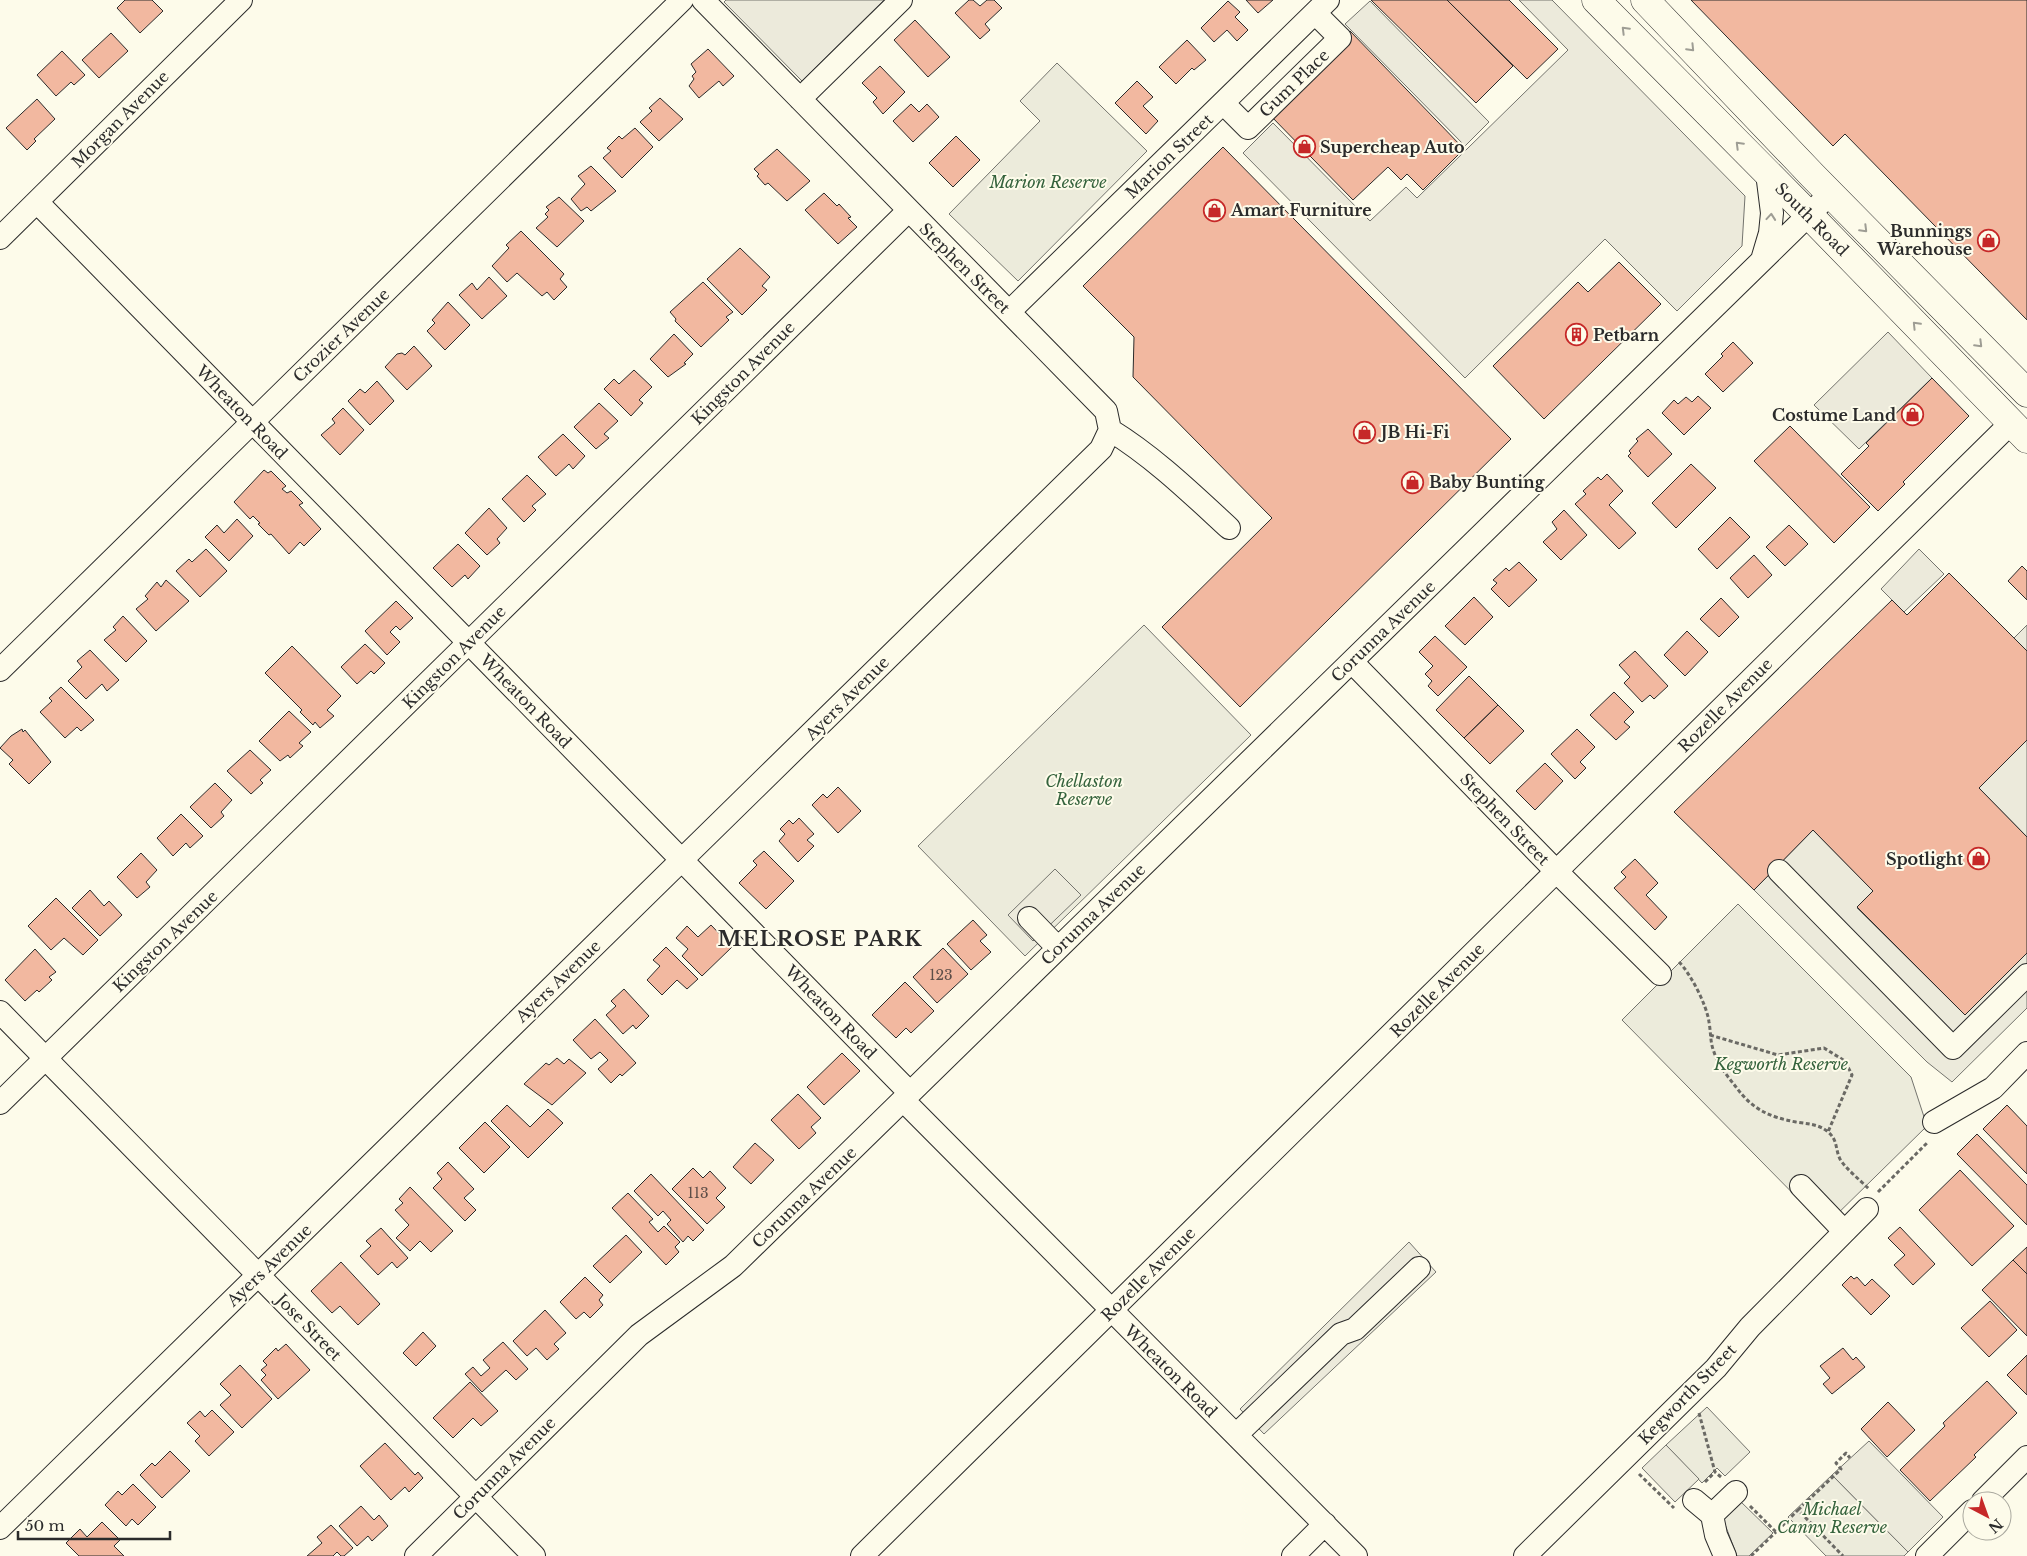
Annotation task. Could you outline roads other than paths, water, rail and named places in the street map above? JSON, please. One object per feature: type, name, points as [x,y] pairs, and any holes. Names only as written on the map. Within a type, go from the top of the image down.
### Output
[{"type":"highway","name":"South Road","points":[[1596,0],[2019,431]]},
{"type":"highway","name":"South Road","points":[[1645,0],[1830,194],[2027,392]]},
{"type":"street","name":"Morgan Avenue","points":[[0,238],[241,0]]},
{"type":"street","name":"Crozier Avenue","points":[[0,670],[682,0]]},
{"type":"street","name":"Stephen Street","points":[[703,0],[908,211],[1106,410],[1110,430]]},
{"type":"street","points":[[800,99],[901,0]]},
{"type":"street","name":"Marion Street","points":[[1009,312],[1322,7]]},
{"type":"street","name":"Gum Place","points":[[1223,103],[1248,128],[1340,38],[1322,7]]},
{"type":"street","name":"Corunna Avenue","points":[[1762,261],[1770,233],[1772,213],[1767,173]]},
{"type":"street","name":"Corunna Avenue","points":[[416,1556],[639,1336],[733,1266],[1830,194]]},
{"type":"street","name":"Wheaton Road","points":[[36,202],[682,860],[1111,1311],[1356,1556]]},
{"type":"street","name":"Kingston Avenue","points":[[0,1103],[908,211]]},
{"type":"street","points":[[1110,430],[1132,443],[1157,462],[1229,528]]},
{"type":"street","name":"Ayers Avenue","points":[[0,1528],[1101,449],[1110,430]]},
{"type":"street","name":"Rozelle Avenue","points":[[862,1556],[1556,871],[2019,431]]},
{"type":"street","name":"Stephen Street","points":[[1352,662],[1556,871],[1667,966]]},
{"type":"street","points":[[1779,871],[1953,1048],[2027,975]]},
{"type":"street","points":[[1029,918],[1058,948]]},
{"type":"street","name":"Jose Street","points":[[0,1012],[534,1556]]},
{"type":"street","points":[[1934,1122],[1993,1088],[2027,1054]]},
{"type":"street","points":[[1801,1186],[1844,1231]]},
{"type":"street","name":"Kegworth Street","points":[[1525,1556],[1716,1368],[1750,1327],[1867,1209]]},
{"type":"street","points":[[1236,1435],[1341,1334],[1355,1329],[1419,1268]]},
{"type":"street","points":[[1993,1491],[2027,1457]]},
{"type":"street","points":[[1712,1515],[1736,1492]]},
{"type":"street","points":[[1691,1498],[1712,1515],[1716,1535],[1725,1556]]},
{"type":"street","points":[[1927,1556],[1962,1522]]},
{"type":"street","points":[[1293,1556],[1325,1524]]},
{"type":"place","name":"Supercheap Auto","points":[[1304,147]]},
{"type":"place","name":"Amart Furniture","points":[[1215,210]]},
{"type":"place","name":"Bunnings Warehouse","points":[[1988,240]]},
{"type":"place","name":"Petbarn","points":[[1577,335]]},
{"type":"place","name":"Costume Land","points":[[1912,415]]},
{"type":"place","name":"JB Hi-Fi","points":[[1365,432]]},
{"type":"place","name":"Baby Bunting","points":[[1413,482]]},
{"type":"place","name":"Spotlight","points":[[1979,859]]},
{"type":"district","name":"MELROSE PARK","points":[[820,939]]},
{"type":"park label","name":"Marion Reserve","points":[[1048,182]]},
{"type":"park label","name":"Chellaston Reserve","points":[[1084,790]]},
{"type":"park label","name":"Kegworth Reserve","points":[[1781,1064]]},
{"type":"park label","name":"Michael Canny Reserve","points":[[1832,1518]]}]
